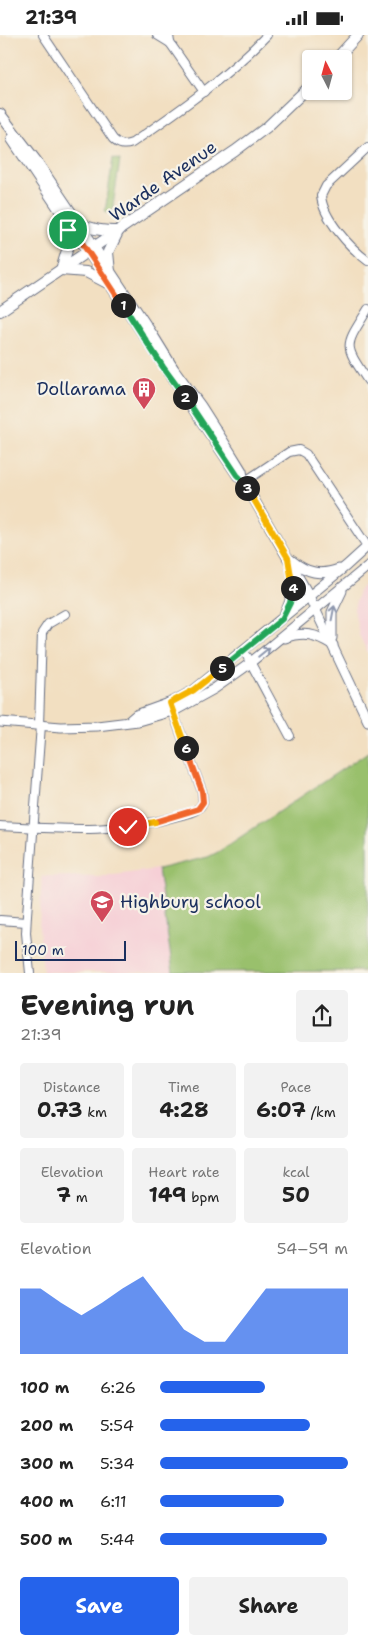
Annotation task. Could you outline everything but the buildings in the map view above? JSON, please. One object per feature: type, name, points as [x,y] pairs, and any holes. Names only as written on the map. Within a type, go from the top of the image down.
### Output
[{"type":"main road","points":[[344,50],[358,35]]},
{"type":"main road","name":"Warde Avenue","points":[[0,311],[235,151],[267,127],[302,94]]},
{"type":"main road","points":[[0,114],[37,162],[78,223],[91,250]]},
{"type":"main road","points":[[0,120],[67,220],[91,250]]},
{"type":"main road","points":[[67,220],[68,247],[61,270],[86,272],[111,285]]},
{"type":"main road","points":[[78,223],[99,231],[119,231],[108,252],[110,272]]},
{"type":"street","points":[[43,35],[113,139],[122,145],[132,143],[204,92],[230,71],[267,35]]},
{"type":"street","points":[[157,35],[170,39],[204,92]]},
{"type":"street","points":[[368,147],[326,186],[320,196],[327,213],[340,232],[368,261]]},
{"type":"street","points":[[91,250],[110,272],[229,450],[242,471],[244,482]]},
{"type":"street","points":[[91,250],[111,285],[237,475],[244,482],[316,610],[368,721]]},
{"type":"street","points":[[368,309],[349,344],[350,355],[368,381]]},
{"type":"street","points":[[171,707],[309,597],[368,546],[306,454],[299,450],[289,452],[244,482]]},
{"type":"street","points":[[288,558],[302,568],[319,574],[328,573],[346,566]]},
{"type":"street","points":[[282,619],[293,594],[293,580],[288,558]]},
{"type":"street","points":[[0,722],[97,726],[128,721],[136,715],[192,703],[214,689],[249,659],[278,641],[368,567]]},
{"type":"street","points":[[333,645],[332,612],[346,585]]},
{"type":"street","points":[[30,973],[26,922],[40,725],[42,633],[48,624],[65,615]]},
{"type":"street","points":[[278,641],[307,633],[316,635],[333,645]]},
{"type":"street","points":[[249,659],[290,737]]},
{"type":"street","points":[[0,826],[68,830],[128,827],[165,820],[198,809],[203,802],[203,797],[171,707]]},
{"type":"street","points":[[0,920],[26,922]]},
{"type":"shaded area","points":[[368,579],[368,653],[359,635],[354,609],[358,593]]},
{"type":"shaded area","name":"Highbury school","points":[[158,869],[173,972],[43,972],[39,927],[42,876],[100,877]]},
{"type":"green space","points":[[113,158],[120,160],[112,213],[105,212]]},
{"type":"green space","points":[[368,752],[368,971],[173,972],[158,869],[208,857],[218,852]]},
{"type":"place","name":"Dollarama","points":[[144,410]]},
{"type":"place","name":"Highbury school","points":[[102,923]]},
{"type":"route","points":[[68,230],[67,220],[163,367],[194,409],[237,475],[244,482],[288,558],[294,589],[282,619],[194,690],[170,703],[202,791],[203,802],[201,806],[198,809],[172,818],[128,827]]}]
